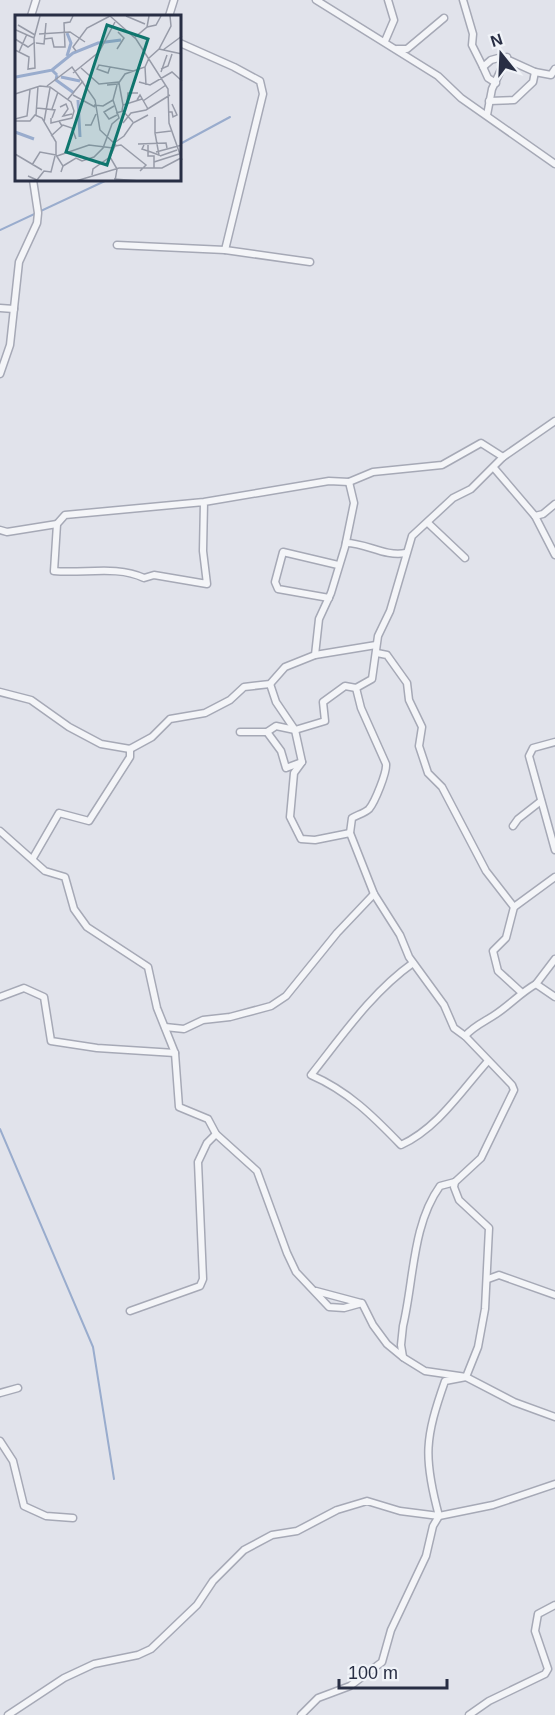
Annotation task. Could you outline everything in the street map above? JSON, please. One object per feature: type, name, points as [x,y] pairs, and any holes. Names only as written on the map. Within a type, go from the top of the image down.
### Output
[{"type":"street","points":[[31,15],[36,0]]},
{"type":"street","points":[[169,15],[174,0]]},
{"type":"street","points":[[316,0],[438,76],[461,98],[555,164]]},
{"type":"street","points":[[385,41],[394,20],[388,0]]},
{"type":"street","points":[[463,0],[473,34],[472,45],[488,78],[496,83]]},
{"type":"street","points":[[396,49],[407,49],[444,18]]},
{"type":"street","points":[[182,44],[260,81],[263,94],[225,250]]},
{"type":"street","points":[[483,67],[491,60],[507,57],[535,72],[551,75],[555,69]]},
{"type":"street","points":[[487,115],[489,101],[507,57]]},
{"type":"street","points":[[489,101],[514,100],[533,82],[535,72]]},
{"type":"street","points":[[0,374],[10,345],[19,262],[37,223],[38,213],[33,182]]},
{"type":"street","points":[[117,245],[225,250],[310,262]]},
{"type":"street","points":[[0,308],[14,309]]},
{"type":"street","points":[[240,732],[267,732],[276,726],[295,730],[326,721],[323,702],[345,686],[356,688],[372,679],[378,636],[390,611],[412,536],[453,498],[471,489],[479,478],[494,468],[503,457],[555,421]]},
{"type":"street","points":[[204,502],[202,551],[207,584],[154,575],[144,578],[129,572],[54,571],[57,524],[64,515],[204,502],[319,483],[349,482],[373,472],[442,465],[481,443],[503,457]]},
{"type":"street","points":[[494,468],[535,516],[555,555]]},
{"type":"street","points":[[315,655],[320,619],[346,543],[354,503],[349,482]]},
{"type":"street","points":[[535,516],[543,514],[555,504]]},
{"type":"street","points":[[428,523],[465,558]]},
{"type":"street","points":[[0,530],[7,532],[57,524]]},
{"type":"street","points":[[346,543],[356,543],[386,554],[406,554]]},
{"type":"street","points":[[329,598],[278,589],[275,582],[283,552],[338,566]]},
{"type":"street","points":[[0,692],[32,700],[69,727],[101,744],[130,749],[152,737],[170,719],[205,713],[230,700],[244,687],[270,684],[285,667],[315,655],[376,645]]},
{"type":"street","points":[[376,653],[387,655],[406,683],[409,700],[422,727],[419,746],[428,773],[442,787],[486,871],[514,907]]},
{"type":"street","points":[[270,684],[276,702],[295,730],[302,762],[294,773],[290,817],[301,839],[315,840],[350,833]]},
{"type":"street","points":[[356,688],[361,708],[387,768],[369,809],[352,818],[350,833],[374,894],[400,935],[413,963],[444,1005],[454,1028],[465,1036],[513,1085],[512,1098],[482,1158],[455,1182],[440,1185],[431,1199],[424,1218],[403,1326],[400,1345],[404,1358]]},
{"type":"street","points":[[267,732],[281,751],[286,768],[302,762]]},
{"type":"street","points":[[555,742],[533,748],[529,756],[555,850]]},
{"type":"street","points":[[33,858],[59,813],[89,821],[130,757],[130,749]]},
{"type":"street","points":[[513,826],[518,819],[541,801]]},
{"type":"street","points":[[0,831],[45,871],[65,877],[74,909],[87,927],[148,967],[157,1008],[175,1053],[179,1107],[208,1119],[216,1134],[258,1171],[296,1272],[329,1307],[344,1308],[362,1303]]},
{"type":"street","points":[[521,992],[498,971],[493,951],[506,938],[514,907],[555,877]]},
{"type":"street","points":[[165,1027],[184,1029],[203,1020],[230,1017],[271,1006],[286,996],[337,933],[374,894]]},
{"type":"street","points":[[465,1036],[476,1024],[492,1017],[521,992],[536,984],[555,959]]},
{"type":"street","points":[[413,963],[388,984],[344,1031],[311,1076],[347,1094],[372,1114],[401,1145],[417,1138],[453,1103],[488,1061]]},
{"type":"street","points":[[536,984],[555,997]]},
{"type":"street","points":[[0,997],[24,988],[44,997],[51,1041],[97,1048],[175,1053]]},
{"type":"street","points":[[130,1311],[200,1286],[203,1280],[198,1162],[216,1134]]},
{"type":"street","points":[[455,1182],[454,1191],[459,1200],[489,1228],[488,1279],[478,1347],[466,1377]]},
{"type":"street","points":[[488,1279],[499,1275],[555,1295]]},
{"type":"street","points":[[316,1291],[362,1303],[373,1325],[387,1344],[425,1371],[466,1377],[514,1402],[554,1414]]},
{"type":"street","points":[[301,1715],[318,1698],[350,1686],[382,1662],[391,1630],[426,1557],[439,1516],[430,1481],[426,1451],[430,1430],[445,1381],[466,1377]]},
{"type":"street","points":[[0,1393],[18,1388]]},
{"type":"street","points":[[0,1441],[13,1461],[24,1506],[46,1516],[74,1518]]},
{"type":"street","points":[[8,1715],[64,1677],[94,1664],[138,1655],[151,1649],[197,1605],[213,1581],[244,1550],[257,1541],[272,1535],[297,1531],[337,1510],[367,1501],[400,1511],[439,1516],[493,1505],[555,1484]]},
{"type":"street","points":[[469,1715],[489,1701],[545,1674],[548,1670],[535,1631],[538,1614],[555,1605]]},
{"type":"waterway","points":[[182,143],[230,117]]},
{"type":"waterway","points":[[0,230],[103,182]]},
{"type":"waterway","points":[[0,1129],[93,1347],[114,1479]]}]
